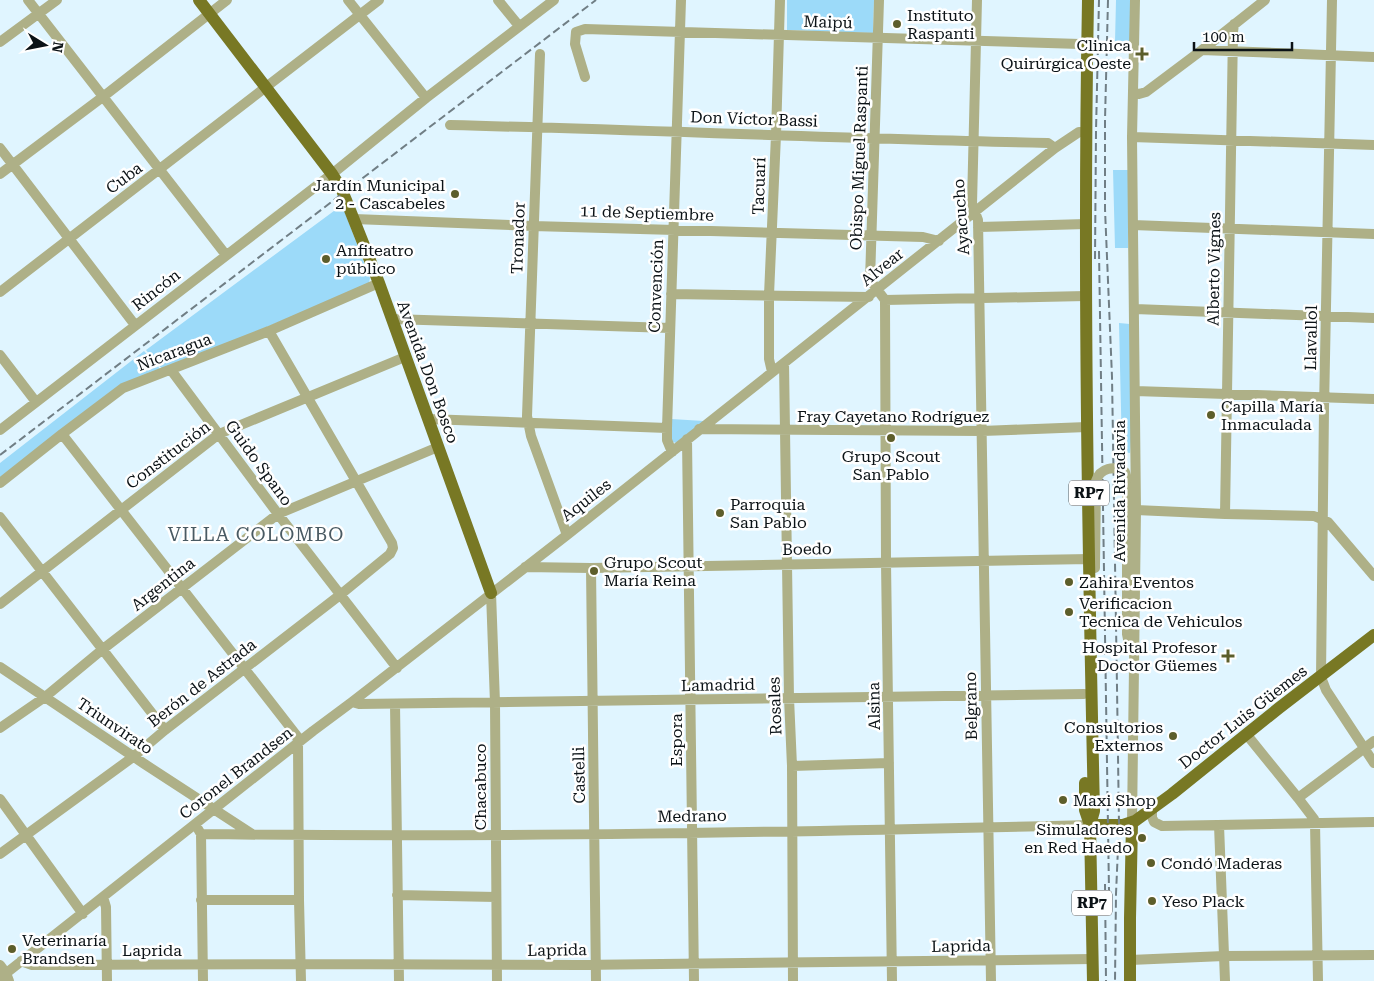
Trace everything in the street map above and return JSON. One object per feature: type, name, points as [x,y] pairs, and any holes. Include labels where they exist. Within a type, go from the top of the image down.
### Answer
[{"type":"main road","name":"Avenida Don Bosco","points":[[199,0],[332,174],[343,192],[379,283],[491,592]]},
{"type":"main road","name":"Avenida Rivadavia","points":[[1080,0],[1083,427],[1094,811],[1090,825]]},
{"type":"main road","name":"Avenida Rivadavia","points":[[1082,132],[1088,0]]},
{"type":"main road","name":"Avenida Rivadavia","points":[[1086,559],[1085,810],[1090,825],[1093,981]]},
{"type":"main road","name":"Doctor Luis Güemes","points":[[1132,823],[1374,636]]},
{"type":"main road","name":"Avenida Rivadavia","points":[[1130,981],[1132,823]]},
{"type":"main road","name":"Medrano","points":[[1090,825],[1123,825],[1132,823]]},
{"type":"street","points":[[28,0],[226,255]]},
{"type":"street","points":[[0,42],[57,0]]},
{"type":"street","points":[[0,174],[104,96],[226,0]]},
{"type":"street","points":[[348,0],[426,98]]},
{"type":"street","name":"Cuba","points":[[0,292],[379,0]]},
{"type":"street","points":[[498,0],[519,26]]},
{"type":"street","name":"Rincón","points":[[0,430],[554,0]]},
{"type":"street","name":"Convención","points":[[672,452],[667,440],[666,428],[681,0]]},
{"type":"street","name":"Tacuarí","points":[[772,372],[769,359],[769,294],[780,0]]},
{"type":"street","name":"Obispo Miguel Raspanti","points":[[879,0],[870,280],[885,300]]},
{"type":"street","name":"Ayacucho","points":[[977,0],[972,204],[978,220],[982,432]]},
{"type":"street","name":"Avenida Rivadavia","points":[[1132,823],[1136,510],[1132,137],[1135,0]]},
{"type":"street","points":[[1133,92],[1139,94],[1146,92],[1265,0]]},
{"type":"street","name":"Llavallol","points":[[1321,677],[1322,519],[1332,0]]},
{"type":"street","name":"Alberto Vignes","points":[[1225,514],[1234,24]]},
{"type":"street","name":"Maipú","points":[[585,78],[575,44],[576,32],[585,29],[1080,44]]},
{"type":"street","points":[[1202,50],[1374,57]]},
{"type":"street","name":"Tronador","points":[[528,423],[540,54]]},
{"type":"street","name":"Don Víctor Bassi","points":[[450,125],[1048,144],[1055,148]]},
{"type":"street","name":"Alvear","points":[[698,429],[1055,148],[1082,132]]},
{"type":"street","points":[[1132,137],[1374,145]]},
{"type":"street","points":[[0,148],[135,326]]},
{"type":"street","name":"11 de Septiembre","points":[[354,219],[923,237],[939,241]]},
{"type":"street","points":[[978,227],[1082,224]]},
{"type":"street","points":[[1134,225],[1374,234]]},
{"type":"street","name":"Nicaragua","points":[[0,484],[123,388],[269,331],[379,283]]},
{"type":"street","points":[[671,294],[869,296]]},
{"type":"street","points":[[885,431],[885,300],[1082,296]]},
{"type":"street","points":[[1135,309],[1374,318]]},
{"type":"street","points":[[392,319],[670,328]]},
{"type":"street","points":[[269,331],[356,481]]},
{"type":"street","points":[[0,355],[36,402]]},
{"type":"street","name":"Constitución","points":[[0,604],[219,434],[405,357]]},
{"type":"street","points":[[784,363],[786,430]]},
{"type":"street","name":"Guido Spano","points":[[170,370],[397,668]]},
{"type":"street","points":[[1135,391],[1374,399]]},
{"type":"street","points":[[428,420],[666,428]]},
{"type":"street","points":[[528,423],[530,436],[566,535]]},
{"type":"street","name":"Fray Cayetano Rodríguez","points":[[698,429],[982,432],[1083,427]]},
{"type":"street","name":"Aquiles","points":[[491,592],[672,452],[698,429]]},
{"type":"street","name":"Rosales","points":[[786,430],[789,698],[792,766],[793,981]]},
{"type":"street","name":"Alsina","points":[[885,431],[892,981]]},
{"type":"street","name":"Belgrano","points":[[982,432],[991,981]]},
{"type":"street","points":[[62,434],[120,511],[297,736],[301,981]]},
{"type":"street","name":"Espora","points":[[688,439],[694,981]]},
{"type":"street","name":"Argentina","points":[[0,728],[45,697],[103,649],[278,514],[438,447]]},
{"type":"street","points":[[1090,651],[1095,630],[1096,481],[1098,474],[1112,468],[1121,469],[1125,472],[1127,479],[1127,634],[1129,644],[1135,651]]},
{"type":"street","name":"Berón de Astrada","points":[[0,854],[133,757],[390,554],[393,548],[392,543],[356,481]]},
{"type":"street","points":[[1136,510],[1314,516],[1328,522],[1374,576]]},
{"type":"street","points":[[0,517],[166,730]]},
{"type":"street","name":"Boedo","points":[[525,567],[591,568],[1086,559]]},
{"type":"street","name":"Castelli","points":[[591,568],[596,981]]},
{"type":"street","name":"Coronel Brandsen","points":[[4,974],[83,914],[298,743],[397,668],[491,592]]},
{"type":"street","name":"Chacabuco","points":[[491,592],[495,702],[497,981]]},
{"type":"street","name":"Triunvirato","points":[[0,667],[214,810]]},
{"type":"street","points":[[1321,677],[1326,690],[1374,763]]},
{"type":"street","name":"Lamadrid","points":[[352,702],[359,704],[395,704],[593,702],[1084,694]]},
{"type":"street","points":[[395,704],[399,981]]},
{"type":"street","points":[[1247,735],[1314,819],[1318,981]]},
{"type":"street","points":[[1298,798],[1374,741]]},
{"type":"street","points":[[792,766],[889,763]]},
{"type":"street","points":[[0,799],[83,914]]},
{"type":"street","points":[[1152,809],[1154,822],[1162,826],[1374,822]]},
{"type":"street","points":[[214,810],[252,835]]},
{"type":"street","points":[[195,824],[201,834],[203,981]]},
{"type":"street","name":"Medrano","points":[[201,834],[397,835],[890,830],[1090,825]]},
{"type":"street","points":[[1219,825],[1225,981]]},
{"type":"street","points":[[397,896],[496,896]]},
{"type":"street","points":[[103,897],[106,907],[107,981]]},
{"type":"street","points":[[201,900],[299,900]]},
{"type":"street","points":[[1130,960],[1224,956],[1374,955]]},
{"type":"street","name":"Laprida","points":[[21,961],[32,965],[497,965],[1093,959]]},
{"type":"shaded area","points":[[787,0],[874,0],[873,33],[787,30]]},
{"type":"shaded area","points":[[1116,0],[1131,0],[1130,42],[1115,42]]},
{"type":"shaded area","points":[[1113,170],[1128,170],[1128,248],[1115,248]]},
{"type":"shaded area","points":[[342,205],[370,278],[366,286],[163,370],[146,350]]},
{"type":"shaded area","points":[[1119,323],[1130,324],[1133,416],[1130,453],[1122,452]]},
{"type":"shaded area","points":[[144,351],[162,371],[119,388],[0,481],[0,463]]},
{"type":"shaded area","points":[[671,419],[704,421],[677,443],[672,442]]},
{"type":"railway","points":[[0,455],[596,0]]},
{"type":"railway","points":[[1095,259],[1099,0]]},
{"type":"railway","points":[[1108,0],[1105,209],[1112,377],[1119,825],[1115,981]]},
{"type":"railway","points":[[1099,251],[1109,891]]},
{"type":"railway","points":[[1105,884],[1106,981]]},
{"type":"place","name":"Instituto Raspanti","points":[[897,24]]},
{"type":"place","name":"Clinica Quirúrgica Oeste","points":[[1142,54]]},
{"type":"place","name":"Jardín Municipal 2 - Cascabeles","points":[[455,194]]},
{"type":"place","name":"Anfiteatro público","points":[[326,259]]},
{"type":"place","name":"Capilla María Inmaculada","points":[[1211,415]]},
{"type":"place","name":"Grupo Scout San Pablo","points":[[891,438]]},
{"type":"place","name":"Parroquia San Pablo","points":[[720,513]]},
{"type":"place","name":"Grupo Scout María Reina","points":[[594,571]]},
{"type":"place","name":"Zahira Eventos","points":[[1069,582]]},
{"type":"place","name":"Verificacion Tecnica de Vehiculos","points":[[1069,612]]},
{"type":"place","name":"Hospital Profesor Doctor Güemes","points":[[1228,656]]},
{"type":"place","name":"Consultorios Externos","points":[[1173,736]]},
{"type":"place","name":"Maxi Shop","points":[[1063,800]]},
{"type":"place","name":"Simuladores en Red Haedo","points":[[1142,838]]},
{"type":"place","name":"Condó Maderas","points":[[1151,863]]},
{"type":"place","name":"Yeso Plack","points":[[1152,901]]},
{"type":"place","name":"Veterinaría Brandsen","points":[[12,949]]},
{"type":"district","name":"VILLA COLOMBO","points":[[256,534]]}]
